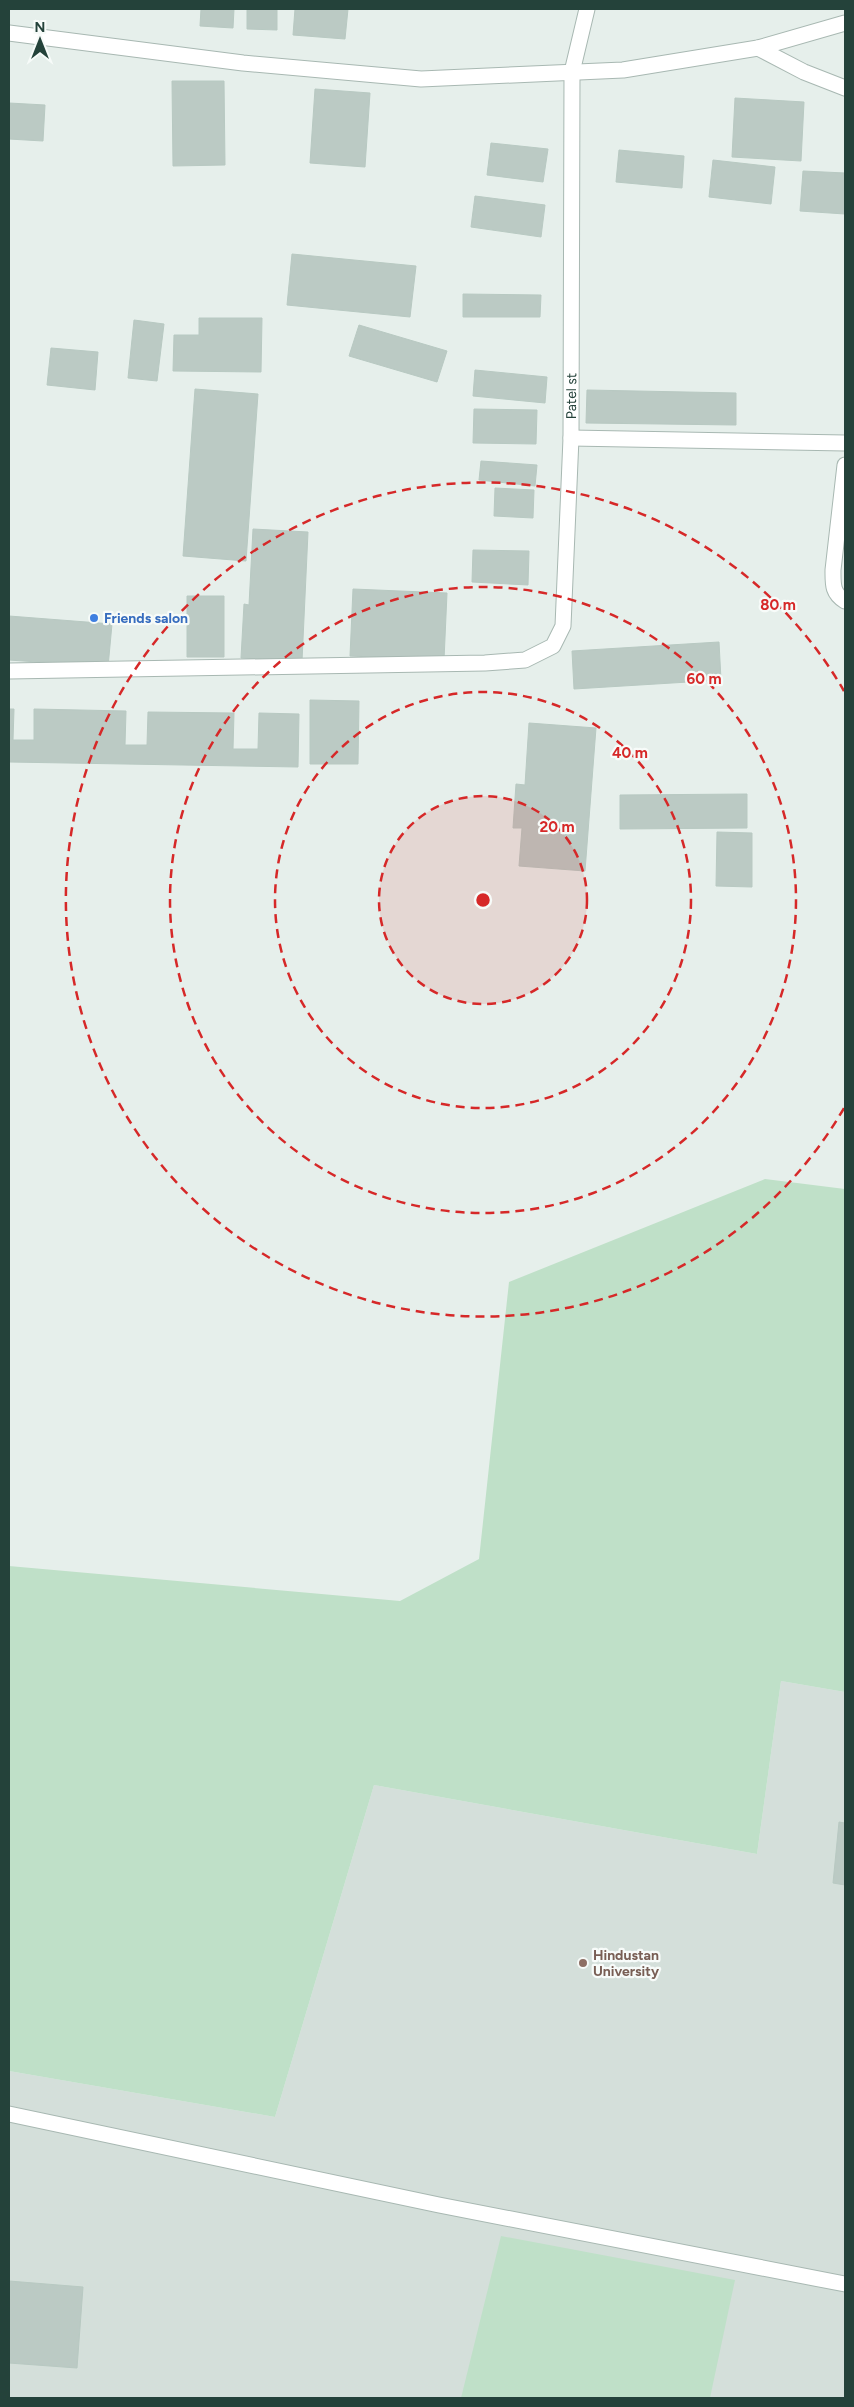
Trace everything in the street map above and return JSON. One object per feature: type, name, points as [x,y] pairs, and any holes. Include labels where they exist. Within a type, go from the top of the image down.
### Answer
[{"type":"street","name":"Patel st","points":[[9,671],[485,663],[525,660],[553,646],[563,626],[571,438],[572,72],[587,9]]},
{"type":"street","points":[[9,33],[243,63],[421,78],[623,70],[758,48],[845,23]]},
{"type":"street","points":[[758,48],[804,72],[845,88]]},
{"type":"street","points":[[571,438],[845,443]]},
{"type":"street","points":[[845,465],[833,570],[833,586],[837,596],[845,601]]},
{"type":"street","points":[[9,2114],[439,2205],[845,2284]]},
{"type":"shaded area","name":"Hindustan University","points":[[781,1681],[845,1692],[845,2398],[9,2398],[9,2071],[275,2117],[374,1785],[757,1854]]},
{"type":"green space","points":[[765,1179],[845,1189],[845,1692],[781,1681],[757,1854],[374,1785],[275,2117],[9,2071],[9,1566],[400,1601],[479,1559],[509,1282]]},
{"type":"green space","points":[[501,2236],[735,2280],[710,2398],[461,2398]]},
{"type":"building","points":[[201,9],[234,9],[233,28],[200,26]]},
{"type":"building","points":[[247,9],[277,9],[277,30],[247,29]]},
{"type":"building","points":[[295,9],[348,9],[345,39],[293,35]]},
{"type":"building","points":[[172,81],[224,81],[225,165],[173,166]]},
{"type":"building","points":[[315,89],[370,93],[365,167],[310,163]]},
{"type":"building","points":[[735,98],[804,102],[801,161],[732,157]]},
{"type":"building","points":[[9,103],[45,105],[43,141],[9,139]]},
{"type":"building","points":[[491,143],[548,149],[543,182],[487,175]]},
{"type":"building","points":[[619,150],[684,156],[682,188],[616,182]]},
{"type":"building","points":[[713,160],[775,167],[771,204],[709,197]]},
{"type":"building","points":[[803,171],[845,173],[845,214],[800,211]]},
{"type":"building","points":[[475,196],[545,205],[541,237],[471,227]]},
{"type":"building","points":[[292,254],[416,266],[410,317],[287,305]]},
{"type":"building","points":[[463,294],[541,295],[540,317],[463,317]]},
{"type":"building","points":[[199,318],[262,318],[261,372],[173,371],[174,335],[199,335]]},
{"type":"building","points":[[134,320],[164,324],[157,381],[128,378]]},
{"type":"building","points":[[359,325],[447,351],[437,382],[349,356]]},
{"type":"building","points":[[51,348],[98,352],[95,390],[47,385]]},
{"type":"building","points":[[475,370],[547,377],[545,403],[473,396]]},
{"type":"building","points":[[195,389],[258,394],[246,561],[183,556]]},
{"type":"building","points":[[587,390],[736,393],[736,425],[586,423]]},
{"type":"building","points":[[474,409],[537,410],[536,444],[473,443]]},
{"type":"building","points":[[481,461],[537,465],[535,486],[479,480]]},
{"type":"building","points":[[495,488],[534,490],[533,518],[494,516]]},
{"type":"building","points":[[253,529],[308,532],[302,661],[241,658],[244,604],[249,605]]},
{"type":"building","points":[[473,550],[529,551],[528,585],[472,582]]},
{"type":"building","points":[[353,589],[447,593],[444,660],[350,656]]},
{"type":"building","points":[[187,596],[224,596],[224,657],[187,657]]},
{"type":"building","points":[[9,616],[112,624],[108,667],[9,660]]},
{"type":"building","points":[[719,642],[721,680],[574,689],[572,651]]},
{"type":"building","points":[[310,700],[359,701],[358,764],[310,764]]},
{"type":"building","points":[[9,709],[14,709],[13,740],[34,740],[34,709],[126,711],[125,745],[147,745],[148,712],[234,713],[233,749],[258,749],[259,713],[299,714],[298,767],[9,762]]},
{"type":"building","points":[[529,723],[596,728],[585,871],[519,866],[522,828],[513,828],[516,784],[525,785]]},
{"type":"building","points":[[747,794],[747,828],[620,829],[620,795]]},
{"type":"building","points":[[717,832],[752,833],[752,887],[716,886]]},
{"type":"building","points":[[839,1822],[845,1823],[845,1885],[833,1883]]},
{"type":"building","points":[[9,2281],[83,2287],[77,2368],[9,2363]]},
{"type":"place","name":"Friends salon","points":[[94,618]]},
{"type":"place","name":"Hindustan University","points":[[583,1963]]}]
